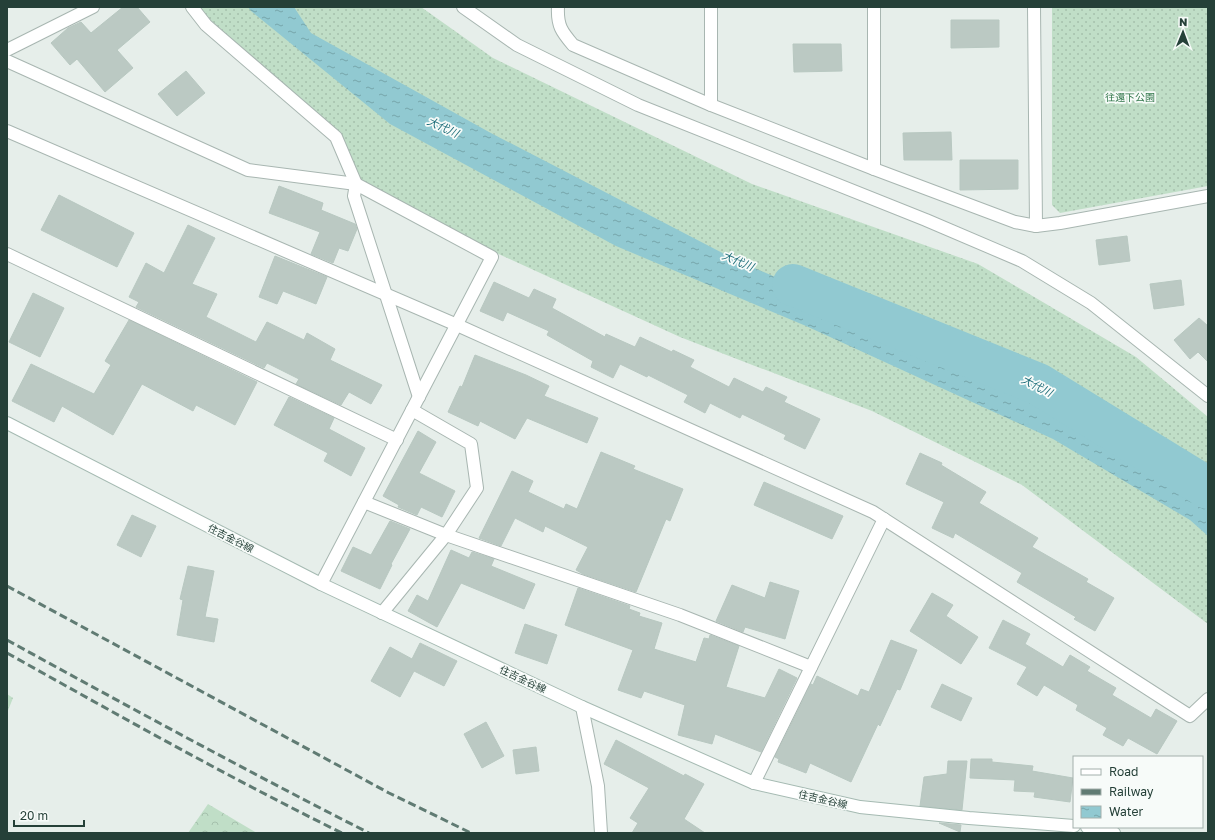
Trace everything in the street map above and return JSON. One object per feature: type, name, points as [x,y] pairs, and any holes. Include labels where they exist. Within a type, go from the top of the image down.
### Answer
[{"type":"street","points":[[7,50],[93,7]]},
{"type":"street","points":[[192,7],[206,25],[336,137],[356,184],[354,196],[419,397]]},
{"type":"street","points":[[463,7],[517,45],[638,105],[926,220],[1022,261],[1091,303],[1208,396]]},
{"type":"street","points":[[558,7],[562,32],[573,45],[711,105],[1015,222],[1036,226],[1060,224],[1208,196]]},
{"type":"street","points":[[711,7],[711,105]]},
{"type":"street","points":[[874,7],[874,169]]},
{"type":"street","points":[[1034,7],[1036,226]]},
{"type":"street","points":[[7,61],[248,170],[356,184],[492,258],[321,584]]},
{"type":"street","points":[[7,131],[457,325],[873,512],[1190,716],[1208,698]]},
{"type":"street","points":[[7,254],[397,440]]},
{"type":"street","points":[[382,613],[446,535],[477,488],[471,444],[412,410]]},
{"type":"street","name":"住吉金谷線","points":[[7,423],[321,584],[582,707],[754,783],[860,807],[969,818],[1073,826]]},
{"type":"street","points":[[364,502],[446,535],[680,615],[811,667]]},
{"type":"street","points":[[754,783],[884,519]]},
{"type":"street","points":[[582,707],[598,786],[601,833]]},
{"type":"street","points":[[1092,828],[1114,833]]},
{"type":"green space","points":[[199,7],[421,7],[493,58],[752,184],[978,264],[1136,357],[1208,417],[1208,624],[1022,485],[872,411],[680,337],[420,218],[356,184],[334,131],[207,17]]},
{"type":"green space","name":"往還下公園","points":[[1052,7],[1208,7],[1208,186],[1060,213],[1052,205]]},
{"type":"green space","points":[[7,694],[13,698],[7,713]]},
{"type":"green space","points":[[208,804],[257,833],[188,833]]},
{"type":"water","points":[[248,7],[294,7],[311,33],[489,132],[736,260],[1160,444],[1208,482],[1208,536],[1190,520],[1053,439],[806,326],[616,246],[390,124]]},
{"type":"building","points":[[123,7],[137,7],[150,22],[117,50],[133,68],[105,92],[77,59],[70,65],[51,43],[68,28],[81,22],[91,33]]},
{"type":"building","points":[[951,20],[999,20],[999,47],[951,48]]},
{"type":"building","points":[[793,44],[841,44],[842,71],[794,72]]},
{"type":"building","points":[[186,71],[205,93],[177,116],[158,94]]},
{"type":"building","points":[[951,132],[952,160],[904,160],[903,133]]},
{"type":"building","points":[[960,160],[1018,160],[1018,189],[960,190]]},
{"type":"building","points":[[279,186],[323,203],[321,210],[355,224],[357,229],[348,251],[339,248],[333,263],[311,254],[320,232],[269,213]]},
{"type":"building","points":[[59,195],[134,233],[117,267],[41,230]]},
{"type":"building","points":[[188,225],[215,238],[192,284],[217,294],[206,317],[256,342],[267,322],[304,340],[307,333],[335,349],[330,360],[382,385],[371,404],[349,392],[341,405],[296,384],[299,379],[267,363],[264,368],[136,307],[139,302],[129,297],[146,263],[164,273]]},
{"type":"building","points":[[1127,236],[1130,261],[1099,265],[1096,240]]},
{"type":"building","points":[[275,256],[327,277],[316,304],[283,291],[277,304],[259,297]]},
{"type":"building","points":[[1181,280],[1184,305],[1154,309],[1150,284]]},
{"type":"building","points":[[494,282],[529,298],[534,289],[556,299],[552,308],[605,337],[606,334],[635,347],[640,337],[672,352],[673,350],[694,360],[690,367],[729,387],[734,378],[763,392],[766,387],[787,397],[784,402],[820,419],[805,449],[784,439],[786,435],[742,414],[740,418],[710,403],[705,413],[684,402],[688,395],[648,375],[647,377],[620,364],[613,378],[591,367],[593,361],[547,335],[549,331],[507,312],[503,321],[480,311]]},
{"type":"building","points":[[33,293],[64,308],[40,357],[9,342]]},
{"type":"building","points":[[1199,318],[1208,326],[1208,362],[1198,352],[1190,359],[1174,340]]},
{"type":"building","points":[[129,320],[257,382],[235,425],[196,405],[193,411],[142,384],[113,435],[62,406],[54,422],[12,401],[31,364],[94,394],[111,365],[105,361]]},
{"type":"building","points":[[475,355],[526,375],[549,386],[544,396],[598,418],[587,443],[527,418],[515,439],[480,421],[478,426],[448,412],[460,386],[462,387]]},
{"type":"building","points":[[289,397],[334,418],[329,429],[365,448],[351,476],[324,461],[328,453],[274,425]]},
{"type":"building","points":[[418,431],[436,442],[419,473],[455,491],[442,517],[421,507],[417,515],[398,507],[399,505],[383,496]]},
{"type":"building","points":[[601,452],[635,466],[633,469],[683,489],[670,521],[666,519],[636,592],[583,574],[576,570],[588,547],[545,526],[543,532],[515,518],[501,546],[479,538],[512,471],[533,481],[528,492],[564,509],[566,504],[577,509]]},
{"type":"building","points":[[920,453],[942,463],[941,465],[986,492],[979,503],[1038,538],[1032,547],[1088,579],[1086,582],[1114,598],[1095,631],[1074,619],[1076,617],[1017,582],[1022,573],[955,533],[953,538],[932,528],[944,502],[906,484]]},
{"type":"building","points":[[764,482],[843,516],[832,539],[754,505]]},
{"type":"building","points":[[132,515],[156,526],[141,557],[117,545]]},
{"type":"building","points":[[390,521],[410,529],[391,564],[392,565],[380,589],[341,571],[353,547],[371,555]]},
{"type":"building","points":[[451,550],[469,558],[472,552],[494,559],[491,566],[535,584],[524,609],[461,583],[437,627],[408,611],[417,595],[428,601]]},
{"type":"building","points":[[188,566],[214,571],[205,617],[218,619],[214,642],[177,635],[183,600],[180,599]]},
{"type":"building","points":[[770,582],[799,591],[785,639],[745,627],[743,632],[716,621],[732,585],[765,598]]},
{"type":"building","points":[[578,588],[630,606],[629,609],[640,613],[639,616],[662,623],[654,649],[696,662],[704,638],[709,639],[710,635],[739,646],[726,687],[765,698],[779,669],[797,678],[761,752],[715,734],[712,744],[678,735],[685,705],[644,691],[641,698],[618,690],[633,650],[565,625]]},
{"type":"building","points":[[932,593],[953,605],[946,616],[978,637],[961,664],[910,631]]},
{"type":"building","points":[[1003,620],[1030,634],[1025,644],[1063,667],[1070,655],[1090,667],[1087,671],[1116,688],[1112,695],[1151,718],[1156,709],[1177,721],[1157,754],[1128,738],[1123,746],[1103,735],[1107,728],[1076,710],[1078,705],[1044,685],[1037,696],[1017,684],[1027,667],[989,648]]},
{"type":"building","points":[[525,624],[557,635],[547,664],[515,653]]},
{"type":"building","points":[[891,640],[917,650],[900,690],[897,689],[880,726],[878,724],[851,782],[810,763],[806,773],[778,762],[779,759],[775,757],[811,684],[813,685],[817,676],[858,696],[861,689],[869,692]]},
{"type":"building","points":[[420,643],[457,661],[444,686],[414,671],[400,697],[371,681],[390,647],[412,659]]},
{"type":"building","points":[[942,684],[972,698],[961,721],[931,707]]},
{"type":"building","points":[[486,722],[504,756],[482,768],[464,734]]},
{"type":"building","points":[[616,740],[684,776],[685,774],[704,784],[684,819],[705,833],[632,833],[638,823],[630,818],[649,788],[604,764]]},
{"type":"building","points":[[536,747],[539,771],[516,774],[513,750]]},
{"type":"building","points":[[971,759],[992,759],[992,762],[1033,766],[1032,771],[1073,778],[1070,802],[1034,797],[1035,792],[1014,791],[1015,780],[970,778]]},
{"type":"building","points":[[948,761],[967,761],[962,810],[920,806],[924,777],[947,774]]},
{"type":"building","points":[[939,823],[961,825],[960,832]]},
{"type":"waterway","name":"大代川","points":[[793,285],[1038,384],[1208,488]]},
{"type":"railway","points":[[7,586],[389,793],[471,833]]},
{"type":"railway","points":[[7,640],[187,738],[369,833]]},
{"type":"railway","points":[[7,653],[215,768],[342,833]]}]
